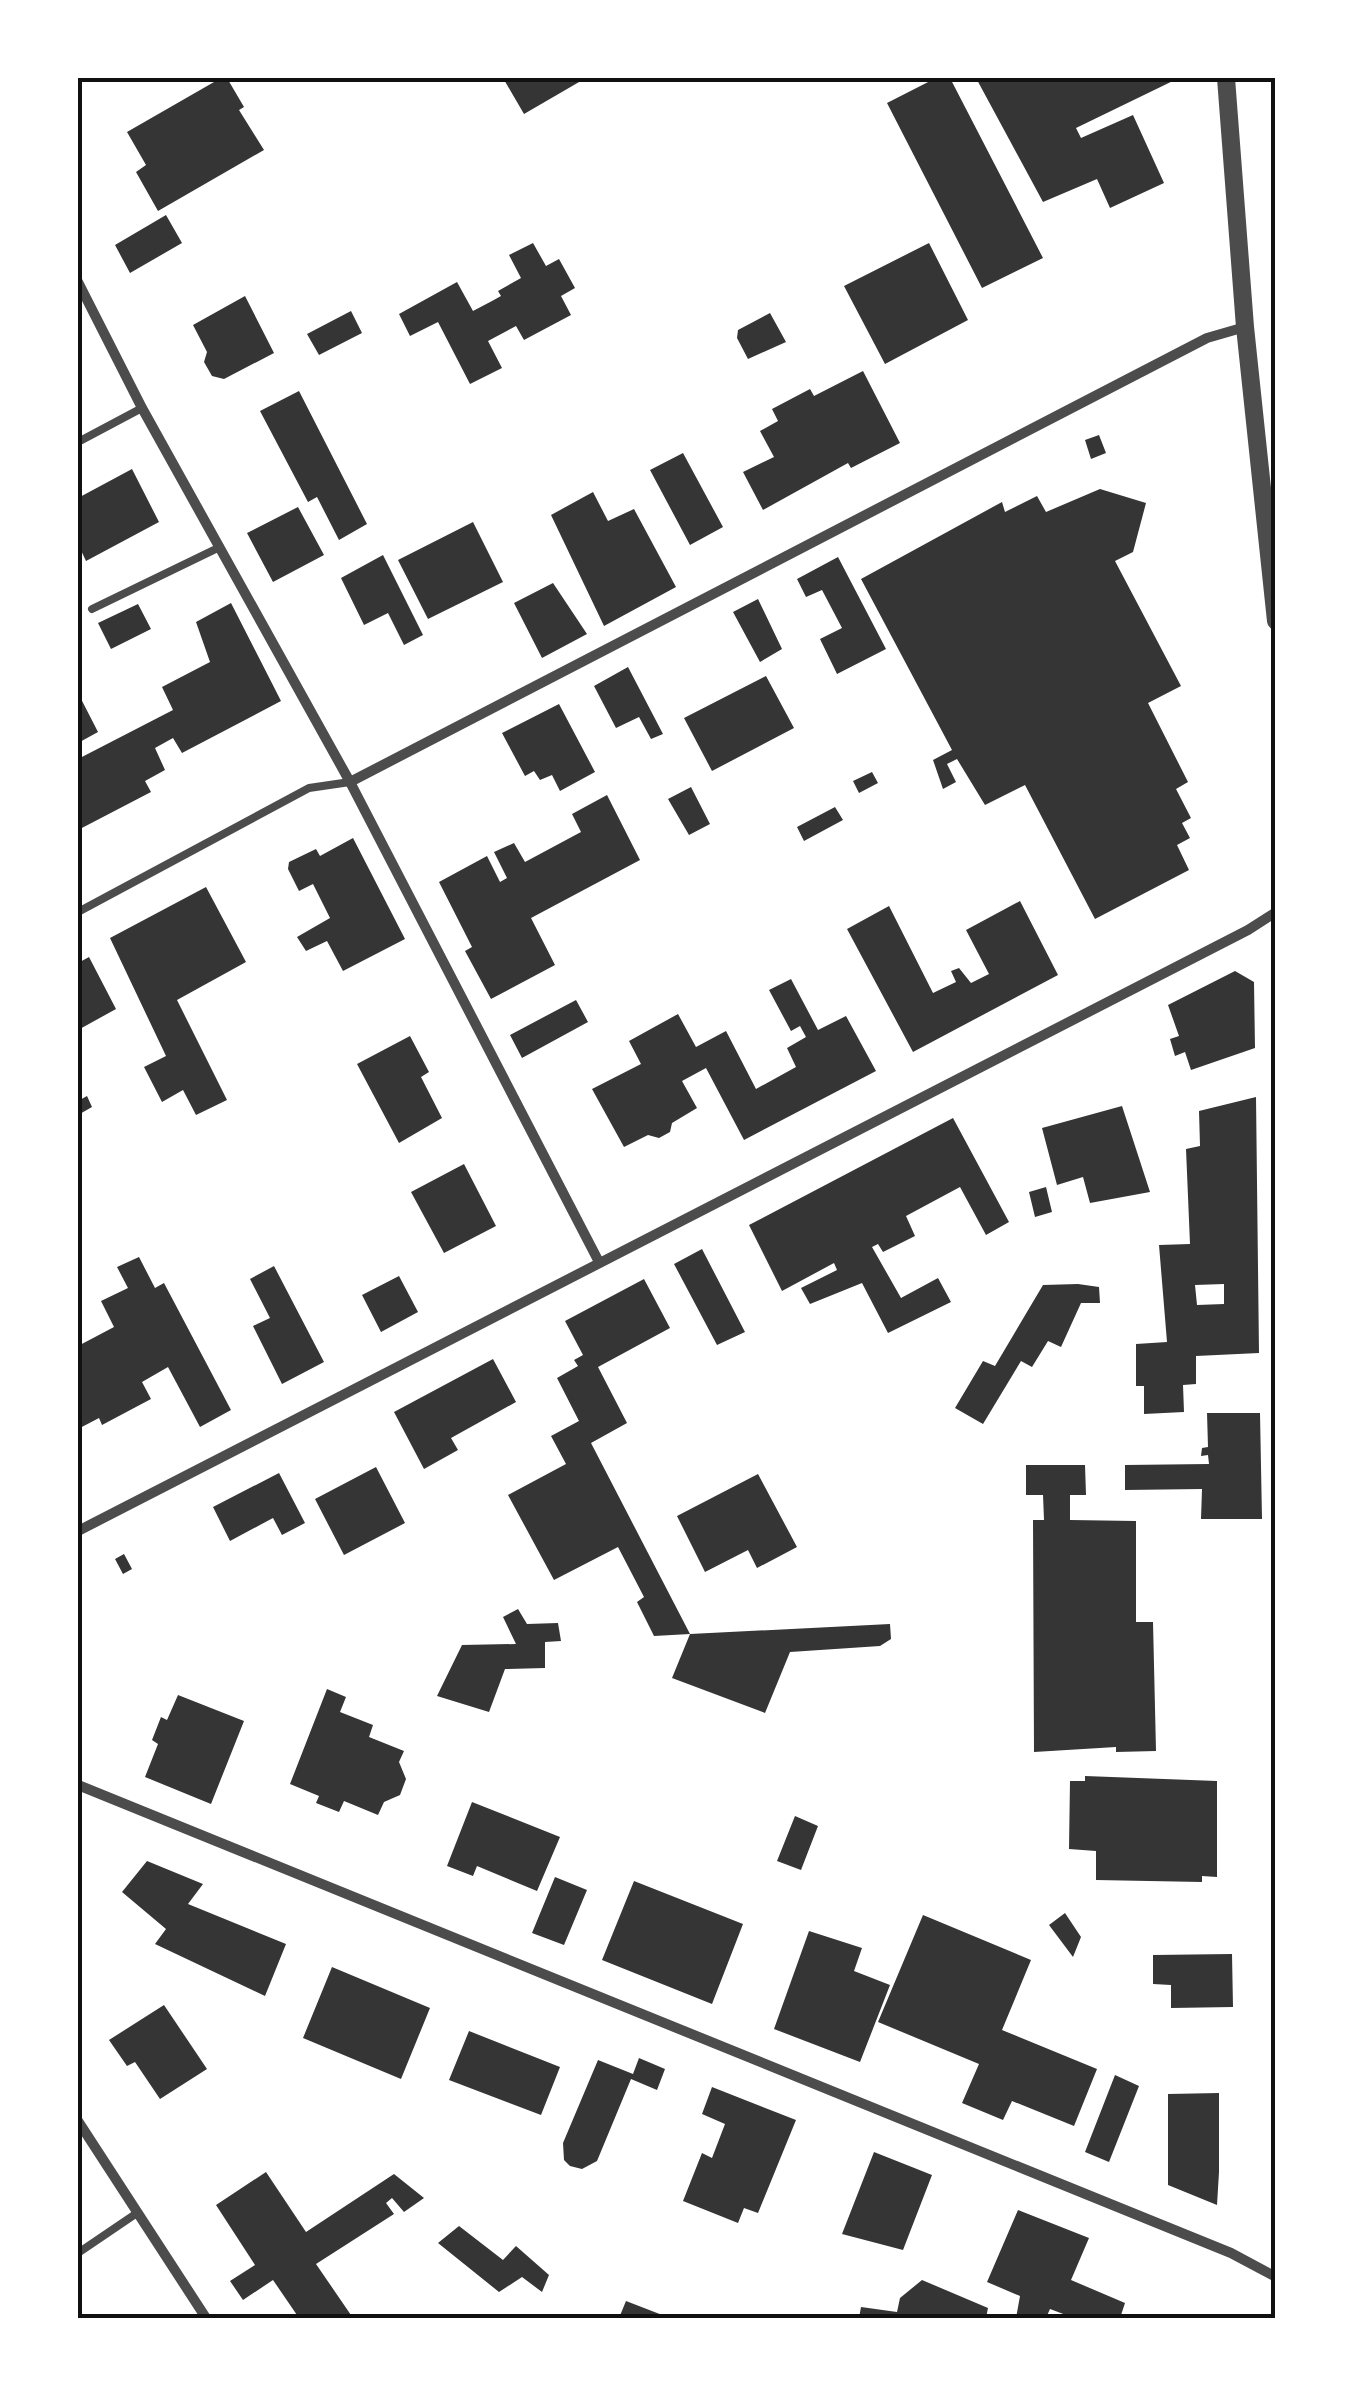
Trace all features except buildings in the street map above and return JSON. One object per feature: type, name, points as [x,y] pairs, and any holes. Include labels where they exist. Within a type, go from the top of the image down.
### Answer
[{"type":"street","points":[[1226,78],[1245,328],[1276,622]]},
{"type":"street","points":[[78,282],[142,408],[350,782],[599,1262]]},
{"type":"street","points":[[350,782],[1207,338],[1245,328]]},
{"type":"street","points":[[78,1531],[1248,930],[1276,912]]},
{"type":"street","points":[[78,1786],[1230,2252],[1276,2277]]},
{"type":"street","points":[[78,2122],[206,2318]]},
{"type":"lane","points":[[78,442],[142,408]]},
{"type":"lane","points":[[92,609],[220,547]]},
{"type":"lane","points":[[78,912],[309,788],[350,782]]},
{"type":"lane","points":[[78,2252],[137,2213]]}]
